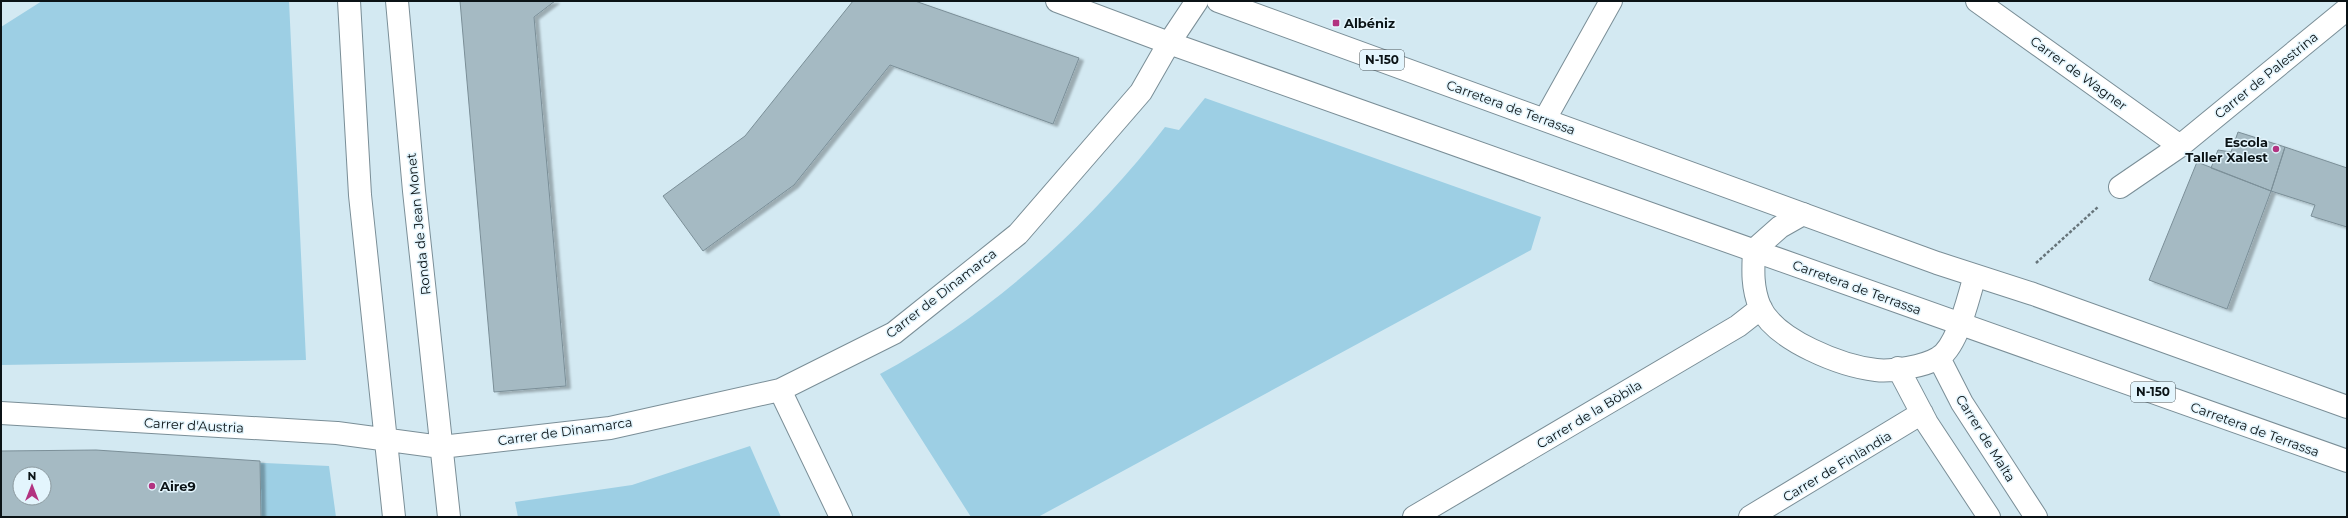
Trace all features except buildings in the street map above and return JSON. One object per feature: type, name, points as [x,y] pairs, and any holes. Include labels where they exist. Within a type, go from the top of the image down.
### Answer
[{"type":"street","points":[[350,1],[360,195],[394,517]]},
{"type":"street","name":"Ronda de Jean Monet","points":[[397,1],[414,191],[449,517]]},
{"type":"street","name":"Carretera de Terrassa","points":[[1057,1],[1168,43],[2347,461]]},
{"type":"street","points":[[1168,43],[1197,1]]},
{"type":"street","name":"Carretera de Terrassa","points":[[1218,1],[1975,276],[2033,294],[2347,407]]},
{"type":"street","points":[[1545,119],[1611,1]]},
{"type":"street","name":"Carrer de Wagner","points":[[1977,1],[2180,146]]},
{"type":"street","name":"Carrer de Palestrina","points":[[2120,187],[2180,146],[2347,9]]},
{"type":"street","name":"Carrer de Dinamarca","points":[[441,447],[610,428],[780,390],[894,333],[1018,234],[1141,92],[1168,43]]},
{"type":"street","points":[[1803,214],[1780,227],[1754,250],[1753,283],[1761,308],[1784,334],[1816,352],[1847,365],[1878,371],[1911,367],[1939,358],[1951,345],[1960,324],[1975,276]]},
{"type":"street","name":"Carrer de la Bòbila","points":[[1414,517],[1731,330],[1761,308]]},
{"type":"street","name":"Carrer de Malta","points":[[1939,358],[1962,403],[2036,517]]},
{"type":"street","points":[[1898,368],[1922,413],[1989,517]]},
{"type":"street","points":[[780,390],[841,517]]},
{"type":"street","name":"Carrer d'Austria","points":[[1,413],[336,433],[386,440]]},
{"type":"street","name":"Carrer de Finlàndia","points":[[1750,517],[1922,413]]},
{"type":"street","points":[[386,440],[441,447]]},
{"type":"path","points":[[2036,263],[2120,187]]},
{"type":"shaded area","points":[[42,1],[289,1],[306,360],[1,365],[1,27]]},
{"type":"shaded area","points":[[1205,98],[1541,217],[1531,250],[1038,517],[971,517],[880,374],[961,324],[999,296],[1035,266],[1104,199],[1165,127],[1179,130]]},
{"type":"shaded area","points":[[750,446],[781,517],[518,517],[515,502],[632,485]]},
{"type":"shaded area","name":"Aire9","points":[[1,451],[329,466],[336,517],[1,517]]},
{"type":"place","name":"Albéniz","points":[[1336,23]]},
{"type":"place","name":"Escola Taller Xalest","points":[[2276,149]]},
{"type":"place","name":"Aire9","points":[[152,486]]}]
